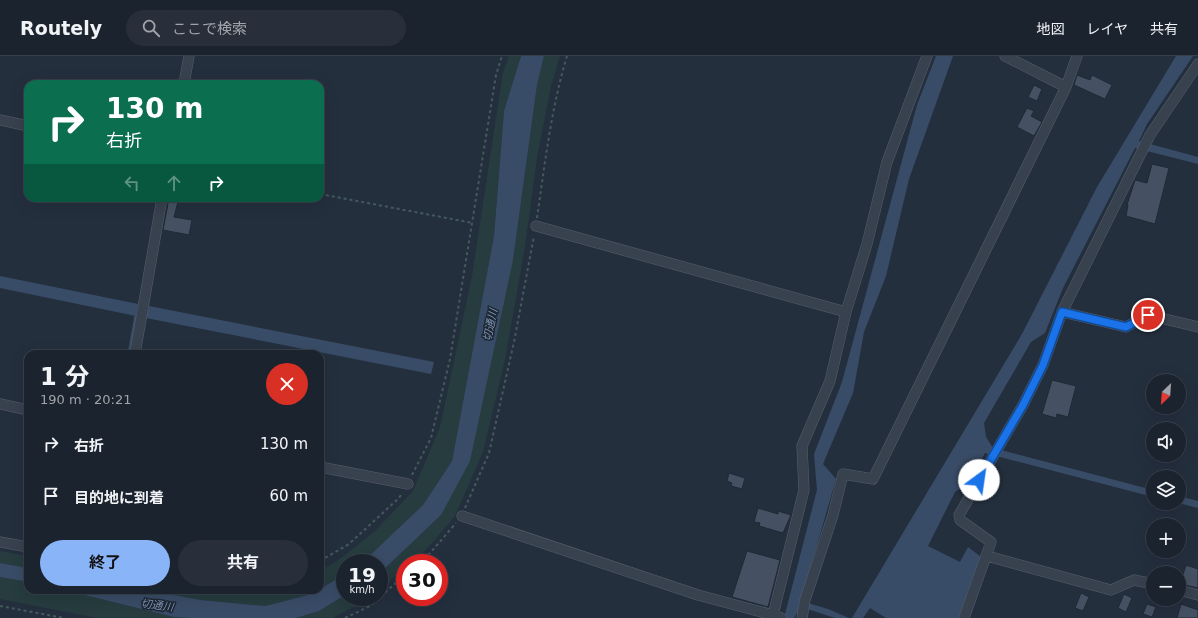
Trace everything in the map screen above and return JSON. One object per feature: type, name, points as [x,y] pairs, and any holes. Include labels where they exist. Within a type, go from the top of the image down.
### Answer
[{"type":"street","points":[[185,80],[189,56]]},
{"type":"street","points":[[462,516],[698,595],[775,617],[804,490],[802,446],[830,382],[846,312],[867,244],[887,162],[927,56]]},
{"type":"street","points":[[1005,56],[1066,87]]},
{"type":"street","points":[[803,609],[834,515],[843,474],[873,479],[1066,87],[1077,56]]},
{"type":"street","points":[[964,618],[991,542],[960,520],[959,515],[1023,405],[1043,365],[1062,312],[1146,141],[1198,64]]},
{"type":"street","points":[[0,120],[24,125]]},
{"type":"street","points":[[136,350],[161,202]]},
{"type":"street","points":[[536,226],[846,312]]},
{"type":"street","points":[[1062,312],[1126,327],[1148,315],[1198,327]]},
{"type":"street","points":[[0,404],[24,409]]},
{"type":"street","points":[[324,468],[408,484]]},
{"type":"street","points":[[0,542],[24,546]]},
{"type":"street","points":[[987,556],[1111,590],[1134,580],[1146,583]]},
{"type":"street","points":[[1186,592],[1198,595]]},
{"type":"path","points":[[324,559],[349,544],[399,498],[408,484],[431,438],[450,359],[496,75],[502,56]]},
{"type":"path","points":[[429,554],[462,516],[489,453],[514,342],[536,226],[546,155],[558,87],[567,56]]},
{"type":"path","points":[[324,195],[473,223]]},
{"type":"path","points":[[345,618],[370,606],[396,584]]},
{"type":"path","points":[[0,606],[64,618]]},
{"type":"green space","points":[[509,56],[521,56],[504,111],[494,236],[452,461],[423,505],[372,554],[346,554],[375,531],[413,491],[440,427],[472,276],[503,72]]},
{"type":"green space","points":[[544,56],[560,56],[551,86],[537,158],[525,247],[505,360],[483,452],[455,516],[422,554],[400,554],[441,515],[513,260],[537,85]]},
{"type":"green space","points":[[0,551],[24,555],[24,567],[0,563]]},
{"type":"green space","points":[[396,558],[396,576],[388,582],[388,565]]},
{"type":"green space","points":[[336,562],[336,579],[324,587],[324,568]]},
{"type":"green space","points":[[0,577],[24,581],[24,594],[80,594],[174,617],[189,618],[98,618],[0,599]]},
{"type":"green space","points":[[168,594],[312,594],[265,606],[201,600]]},
{"type":"green space","points":[[336,601],[336,606],[357,606],[332,618],[296,618],[319,611]]},
{"type":"water","name":"切通川","points":[[521,56],[544,56],[537,85],[513,260],[470,461],[441,515],[400,554],[396,554],[396,558],[388,565],[388,554],[371,554],[423,505],[452,461],[494,236],[504,111]]},
{"type":"water","points":[[936,56],[953,56],[909,179],[886,276],[864,332],[853,393],[823,464],[836,479],[801,601],[828,609],[849,618],[835,618],[801,607],[794,618],[784,618],[817,490],[814,454],[842,382],[917,105]]},
{"type":"water","points":[[1176,56],[1193,56],[1147,124],[1139,141],[1198,157],[1198,164],[1135,148],[1063,288],[1045,333],[1031,342],[984,423],[986,437],[993,448],[1146,488],[1146,495],[985,453],[968,483],[955,492],[928,546],[960,562],[968,547],[981,557],[960,618],[886,618],[870,608],[863,618],[852,618],[1022,334],[1097,187]]},
{"type":"water","points":[[0,276],[138,304],[136,316],[0,288]]},
{"type":"water","points":[[149,306],[434,362],[431,374],[324,353],[324,350],[309,350],[146,318]]},
{"type":"water","points":[[1186,498],[1198,501],[1198,508],[1186,505]]},
{"type":"water","points":[[0,563],[24,567],[24,581],[0,577]]},
{"type":"water","name":"切通川","points":[[336,579],[336,601],[319,611],[296,618],[189,618],[174,617],[80,594],[168,594],[201,600],[265,606],[312,594],[324,594],[324,587]]},
{"type":"building","points":[[1077,75],[1090,80],[1092,75],[1112,85],[1105,99],[1074,85]]},
{"type":"building","points":[[1034,85],[1042,89],[1037,101],[1028,97]]},
{"type":"building","points":[[1027,108],[1034,111],[1031,116],[1042,122],[1034,136],[1017,127]]},
{"type":"building","points":[[1152,164],[1169,168],[1155,224],[1126,216],[1127,205],[1135,180],[1147,183]]},
{"type":"building","points":[[168,202],[178,202],[174,217],[192,220],[189,235],[163,230]]},
{"type":"building","points":[[1052,380],[1076,386],[1068,417],[1057,414],[1056,418],[1042,414]]},
{"type":"building","points":[[729,473],[745,478],[742,489],[731,486],[732,483],[727,481]]},
{"type":"building","points":[[758,508],[778,514],[778,511],[791,515],[783,533],[759,526],[760,523],[754,522]]},
{"type":"building","points":[[747,551],[780,560],[768,607],[732,597]]},
{"type":"building","points":[[1186,566],[1198,569],[1198,588],[1186,585]]},
{"type":"building","points":[[1081,593],[1089,597],[1083,611],[1075,608]]},
{"type":"building","points":[[1124,594],[1132,598],[1126,612],[1118,608]]},
{"type":"building","points":[[1146,606],[1156,607],[1152,617],[1143,614]]},
{"type":"building","points":[[1180,606],[1186,606],[1198,610],[1198,618],[1177,618]]},
{"type":"waterway","points":[[130,350],[136,315]]},
{"type":"route","points":[[979,480],[1023,405],[1043,365],[1062,312],[1126,327],[1148,315]]}]
